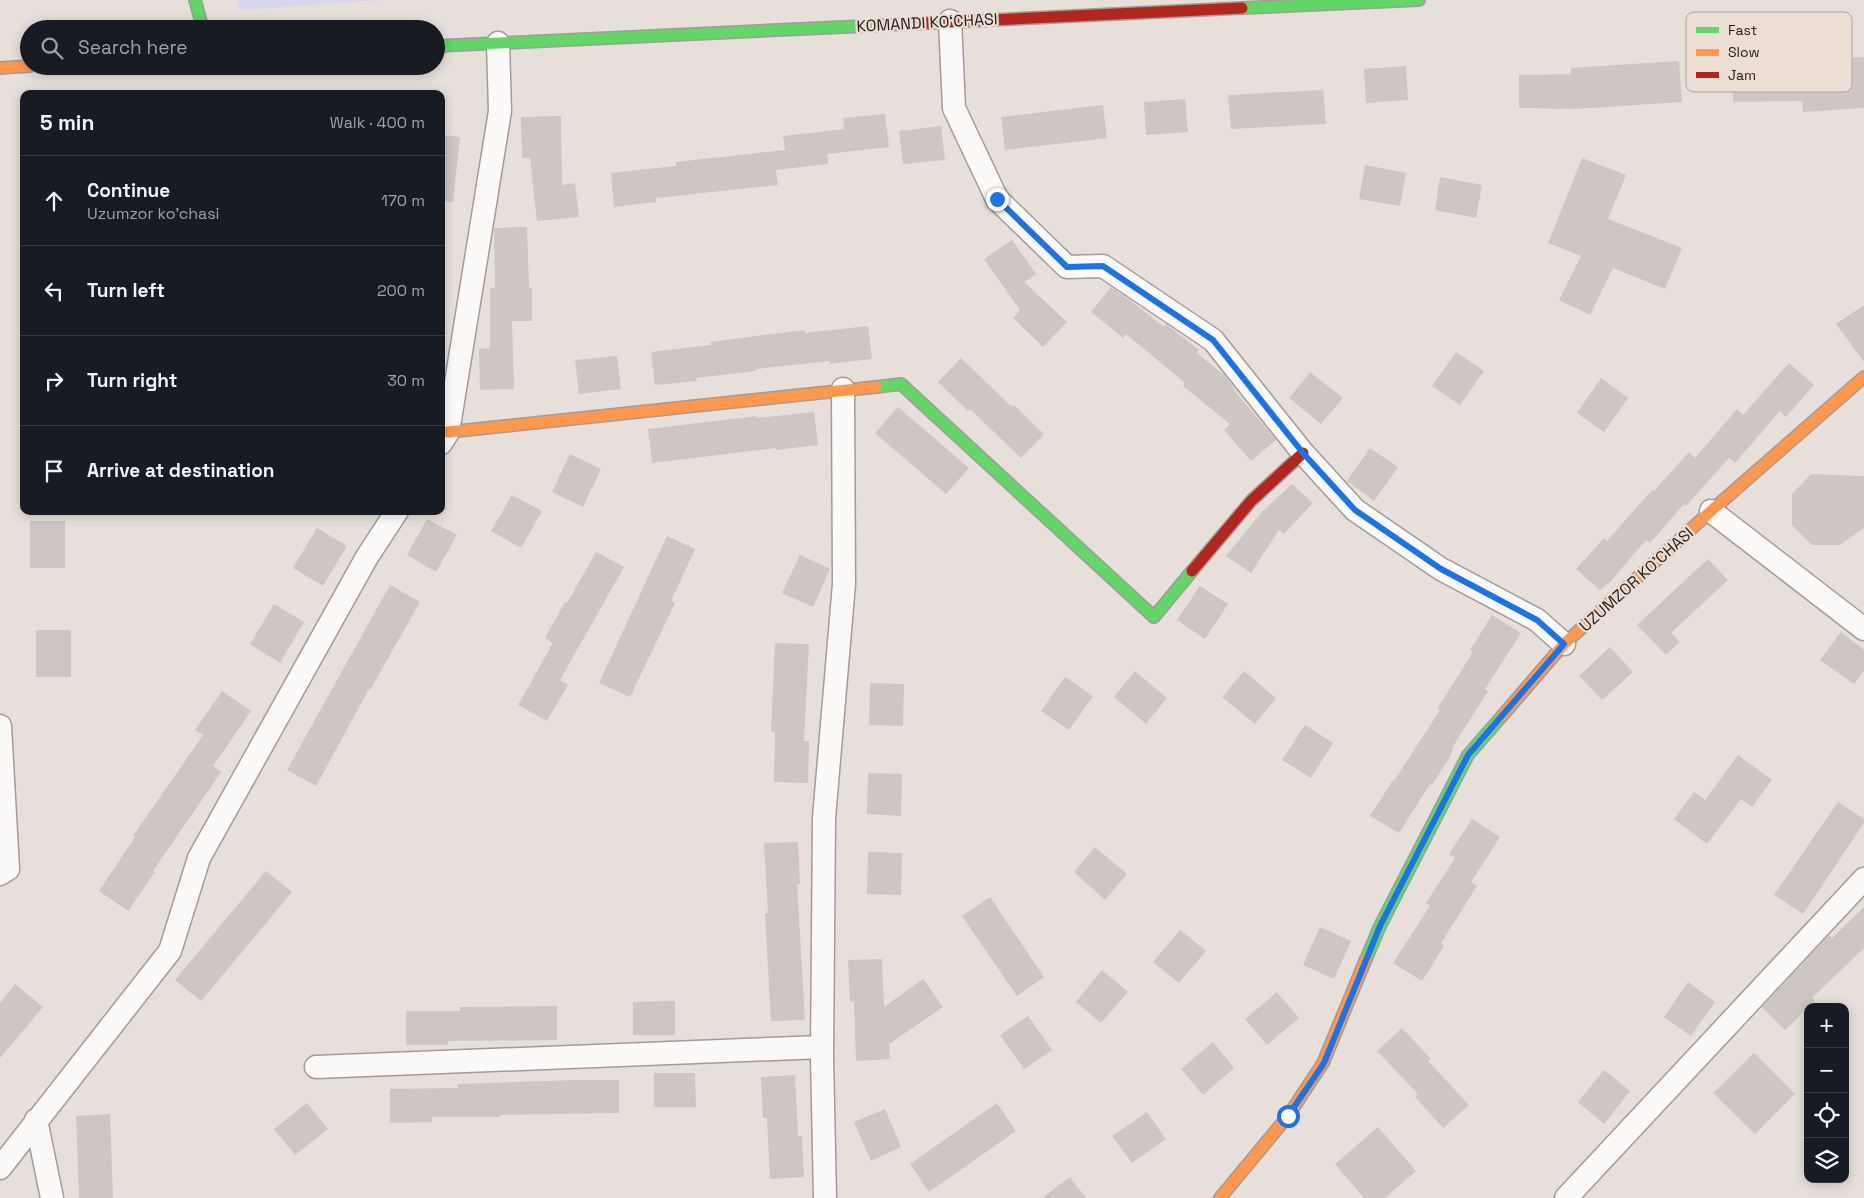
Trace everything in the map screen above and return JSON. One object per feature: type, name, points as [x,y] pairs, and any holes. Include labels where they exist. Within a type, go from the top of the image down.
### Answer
[{"type":"street","points":[[195,0],[201,20]]},
{"type":"street","name":"KOMANDI KO‘CHASI","points":[[445,46],[950,21],[1155,6],[1419,0]]},
{"type":"street","points":[[950,21],[954,108],[997,199],[1067,267],[1103,266],[1213,340],[1303,453],[1355,510],[1441,569],[1537,620],[1564,644]]},
{"type":"street","points":[[498,43],[500,111],[445,437],[843,389],[901,384],[1154,617],[1251,501],[1303,453]]},
{"type":"street","points":[[0,68],[20,67]]},
{"type":"street","name":"UZUMZOR KO'CHASI","points":[[1220,1198],[1288,1116],[1324,1063],[1380,926],[1468,755],[1564,644],[1711,511],[1864,377]]},
{"type":"street","points":[[825,1198],[822,1047],[824,818],[844,584],[843,389]]},
{"type":"street","points":[[1711,511],[1864,629]]},
{"type":"street","points":[[0,1168],[170,951],[199,858],[367,557],[394,515]]},
{"type":"street","points":[[0,726],[8,869],[0,874]]},
{"type":"street","points":[[1566,1198],[1864,880]]},
{"type":"street","points":[[316,1068],[822,1047]]},
{"type":"street","points":[[36,1120],[52,1198]]},
{"type":"shaded area","points":[[238,0],[384,0],[240,10]]},
{"type":"building","points":[[1864,57],[1864,108],[1803,112],[1802,101],[1733,102],[1733,92],[1852,92],[1852,58]]},
{"type":"building","points":[[1679,61],[1682,102],[1574,109],[1519,108],[1519,75],[1571,74],[1571,68]]},
{"type":"building","points":[[1406,66],[1408,100],[1366,103],[1364,69]]},
{"type":"building","points":[[1323,90],[1326,124],[1231,129],[1228,95]]},
{"type":"building","points":[[1185,99],[1188,132],[1146,135],[1144,102]]},
{"type":"building","points":[[1103,105],[1107,138],[1005,150],[1001,117]]},
{"type":"building","points":[[885,114],[889,147],[827,154],[828,164],[776,170],[778,185],[656,198],[656,202],[614,207],[611,173],[676,166],[676,162],[785,150],[783,136],[844,129],[843,118]]},
{"type":"building","points":[[561,116],[562,185],[575,183],[579,217],[537,221],[530,158],[522,158],[521,117]]},
{"type":"building","points":[[941,126],[945,160],[903,164],[899,131]]},
{"type":"building","points":[[445,135],[460,137],[453,202],[445,201]]},
{"type":"building","points":[[1582,158],[1626,175],[1608,219],[1682,248],[1665,289],[1613,268],[1590,315],[1559,300],[1581,256],[1548,243]]},
{"type":"building","points":[[1365,165],[1406,173],[1400,206],[1359,199]]},
{"type":"building","points":[[1440,177],[1482,185],[1476,218],[1435,210]]},
{"type":"building","points":[[527,227],[529,288],[532,288],[532,321],[512,321],[514,389],[480,390],[479,349],[490,348],[490,288],[495,288],[494,228]]},
{"type":"building","points":[[1012,240],[1036,274],[1024,282],[1067,322],[1043,347],[1013,318],[1020,310],[984,259]]},
{"type":"building","points":[[1111,287],[1164,327],[1166,324],[1199,350],[1197,353],[1225,376],[1234,390],[1276,440],[1251,461],[1224,430],[1230,424],[1183,386],[1185,383],[1126,334],[1123,338],[1091,312]]},
{"type":"building","points":[[1864,305],[1864,362],[1836,324]]},
{"type":"building","points":[[868,326],[872,359],[830,364],[830,361],[756,369],[756,371],[696,378],[697,381],[655,385],[651,352],[711,345],[711,342],[805,330],[805,333]]},
{"type":"building","points":[[1456,352],[1484,371],[1460,405],[1432,386]]},
{"type":"building","points":[[617,356],[621,389],[579,394],[575,360]]},
{"type":"building","points":[[961,358],[1012,407],[1014,405],[1044,434],[1021,458],[970,409],[968,411],[938,382]]},
{"type":"building","points":[[1789,363],[1814,385],[1786,417],[1780,411],[1735,463],[1729,458],[1686,506],[1684,504],[1650,543],[1646,540],[1611,581],[1600,590],[1576,569],[1604,538],[1607,541],[1689,452],[1695,458],[1737,409],[1743,415]]},
{"type":"building","points":[[1310,372],[1343,398],[1321,424],[1289,398]]},
{"type":"building","points":[[1601,378],[1628,398],[1604,432],[1577,413]]},
{"type":"building","points":[[898,407],[969,468],[946,494],[875,433]]},
{"type":"building","points":[[814,412],[818,445],[776,450],[776,448],[652,463],[648,429],[756,416],[757,418]]},
{"type":"building","points":[[1370,448],[1398,467],[1374,501],[1347,481]]},
{"type":"building","points":[[570,454],[601,469],[583,507],[552,492]]},
{"type":"building","points":[[1811,474],[1864,476],[1864,528],[1840,545],[1812,545],[1792,525],[1792,494]]},
{"type":"building","points":[[1292,484],[1313,503],[1284,534],[1279,530],[1251,573],[1226,556],[1262,512]]},
{"type":"building","points":[[512,495],[542,511],[521,548],[491,531]]},
{"type":"building","points":[[427,519],[457,535],[436,572],[407,555]]},
{"type":"building","points":[[30,521],[65,521],[65,568],[30,568]]},
{"type":"building","points":[[317,528],[347,546],[323,586],[293,568]]},
{"type":"building","points":[[667,536],[695,549],[671,601],[675,603],[630,697],[599,683]]},
{"type":"building","points":[[596,552],[624,567],[560,680],[568,685],[547,721],[518,705],[553,643],[545,638]]},
{"type":"building","points":[[800,555],[830,569],[813,607],[782,593]]},
{"type":"building","points":[[1708,559],[1728,580],[1671,633],[1680,642],[1666,655],[1637,625]]},
{"type":"building","points":[[390,585],[420,602],[369,689],[316,786],[287,770]]},
{"type":"building","points":[[1200,586],[1228,604],[1205,639],[1177,620]]},
{"type":"building","points":[[274,604],[304,622],[280,663],[250,644]]},
{"type":"building","points":[[1492,615],[1521,633],[1485,689],[1488,691],[1452,748],[1453,750],[1448,760],[1432,785],[1430,784],[1399,833],[1370,816],[1440,710],[1437,709],[1473,652],[1470,650]]},
{"type":"building","points":[[36,630],[71,630],[71,677],[36,677]]},
{"type":"building","points":[[1841,632],[1864,650],[1864,671],[1854,684],[1820,660]]},
{"type":"building","points":[[775,643],[809,644],[804,741],[809,741],[808,783],[774,782],[775,732],[771,731]]},
{"type":"building","points":[[1610,647],[1633,672],[1602,700],[1579,676]]},
{"type":"building","points":[[1135,671],[1167,698],[1146,724],[1114,697]]},
{"type":"building","points":[[1244,671],[1276,698],[1255,724],[1222,697]]},
{"type":"building","points":[[1065,677],[1093,696],[1069,730],[1041,711]]},
{"type":"building","points":[[870,683],[904,684],[903,726],[869,725]]},
{"type":"building","points":[[222,691],[251,711],[213,766],[221,772],[128,911],[99,891],[135,837],[133,836],[203,735],[195,730]]},
{"type":"building","points":[[1305,725],[1333,743],[1311,778],[1282,760]]},
{"type":"building","points":[[1738,755],[1772,780],[1752,807],[1741,799],[1707,844],[1674,819],[1694,792],[1705,800]]},
{"type":"building","points":[[868,773],[902,774],[901,816],[867,814]]},
{"type":"building","points":[[1838,802],[1864,819],[1864,823],[1803,914],[1774,895]]},
{"type":"building","points":[[1472,819],[1500,837],[1471,882],[1477,886],[1441,943],[1444,946],[1422,981],[1393,963],[1430,906],[1426,903],[1455,858],[1449,854]]},
{"type":"building","points":[[798,842],[800,884],[797,884],[805,1020],[771,1021],[765,913],[768,913],[764,843]]},
{"type":"building","points":[[1095,847],[1127,874],[1105,900],[1074,872]]},
{"type":"building","points":[[868,852],[902,853],[901,895],[867,894]]},
{"type":"building","points":[[266,871],[292,892],[201,1001],[175,980]]},
{"type":"building","points":[[990,897],[1044,977],[1017,996],[962,916]]},
{"type":"building","points":[[1864,907],[1864,948],[1812,998],[1815,1001],[1813,1003],[1804,1003],[1804,1012],[1785,1030],[1762,1007],[1829,935],[1832,938]]},
{"type":"building","points":[[1320,927],[1351,941],[1334,979],[1303,965]]},
{"type":"building","points":[[1180,930],[1206,951],[1179,983],[1153,962]]},
{"type":"building","points":[[882,959],[884,1007],[923,979],[943,1007],[889,1044],[890,1059],[856,1061],[854,1001],[850,1002],[848,960]]},
{"type":"building","points":[[1102,970],[1128,992],[1101,1023],[1076,1002]]},
{"type":"building","points":[[1688,982],[1715,1002],[1691,1036],[1664,1017]]},
{"type":"building","points":[[15,984],[43,1007],[0,1058],[0,1003]]},
{"type":"building","points":[[1277,992],[1299,1018],[1267,1045],[1245,1019]]},
{"type":"building","points":[[675,1001],[675,1035],[633,1035],[633,1002]]},
{"type":"building","points":[[557,1006],[557,1040],[448,1041],[448,1045],[406,1045],[406,1011],[460,1011],[460,1007]]},
{"type":"building","points":[[1028,1016],[1052,1050],[1024,1069],[1000,1035]]},
{"type":"building","points":[[1402,1028],[1431,1059],[1428,1061],[1469,1105],[1443,1128],[1415,1097],[1418,1094],[1377,1051]]},
{"type":"building","points":[[1213,1042],[1234,1068],[1203,1095],[1181,1069]]},
{"type":"building","points":[[1754,1053],[1795,1094],[1755,1134],[1713,1093]]},
{"type":"building","points":[[1604,1070],[1630,1091],[1604,1124],[1578,1102]]},
{"type":"building","points":[[654,1073],[695,1073],[696,1107],[654,1107]]},
{"type":"building","points":[[795,1075],[798,1136],[802,1136],[804,1177],[770,1179],[767,1118],[763,1118],[761,1077]]},
{"type":"building","points":[[619,1080],[619,1113],[432,1117],[432,1122],[390,1123],[390,1089],[458,1088],[458,1084]]},
{"type":"building","points":[[307,1103],[328,1129],[295,1155],[274,1129]]},
{"type":"building","points":[[997,1103],[1016,1131],[929,1192],[910,1164]]},
{"type":"building","points":[[885,1109],[901,1147],[871,1161],[854,1122]]},
{"type":"building","points":[[1147,1112],[1166,1139],[1132,1163],[1112,1136]]},
{"type":"building","points":[[110,1114],[113,1198],[79,1198],[76,1116]]},
{"type":"building","points":[[1378,1127],[1416,1171],[1385,1198],[1364,1198],[1335,1164]]},
{"type":"building","points":[[1070,1177],[1086,1198],[1042,1198]]},
{"type":"traffic: fast","points":[[195,0],[201,20]]},
{"type":"traffic: fast","points":[[1242,8],[1419,0]]},
{"type":"traffic: fast","points":[[445,46],[908,24]]},
{"type":"traffic: fast","points":[[876,387],[901,384],[1154,617],[1192,571]]},
{"type":"traffic: fast","points":[[1366,959],[1380,926],[1468,755],[1502,716]]},
{"type":"traffic: slow","points":[[0,68],[20,67]]},
{"type":"traffic: slow","points":[[1502,716],[1564,644],[1711,511],[1864,377]]},
{"type":"traffic: slow","points":[[448,432],[876,387]]},
{"type":"traffic: slow","points":[[1220,1198],[1288,1116],[1323,1063],[1366,959]]},
{"type":"traffic: jam","points":[[908,24],[1242,8]]},
{"type":"traffic: jam","points":[[1192,571],[1251,501],[1303,453]]},
{"type":"route","points":[[997,199],[1067,267],[1103,266],[1213,340],[1303,453],[1355,510],[1441,569],[1537,620],[1564,644],[1468,755],[1380,926],[1324,1063],[1288,1116]]}]
